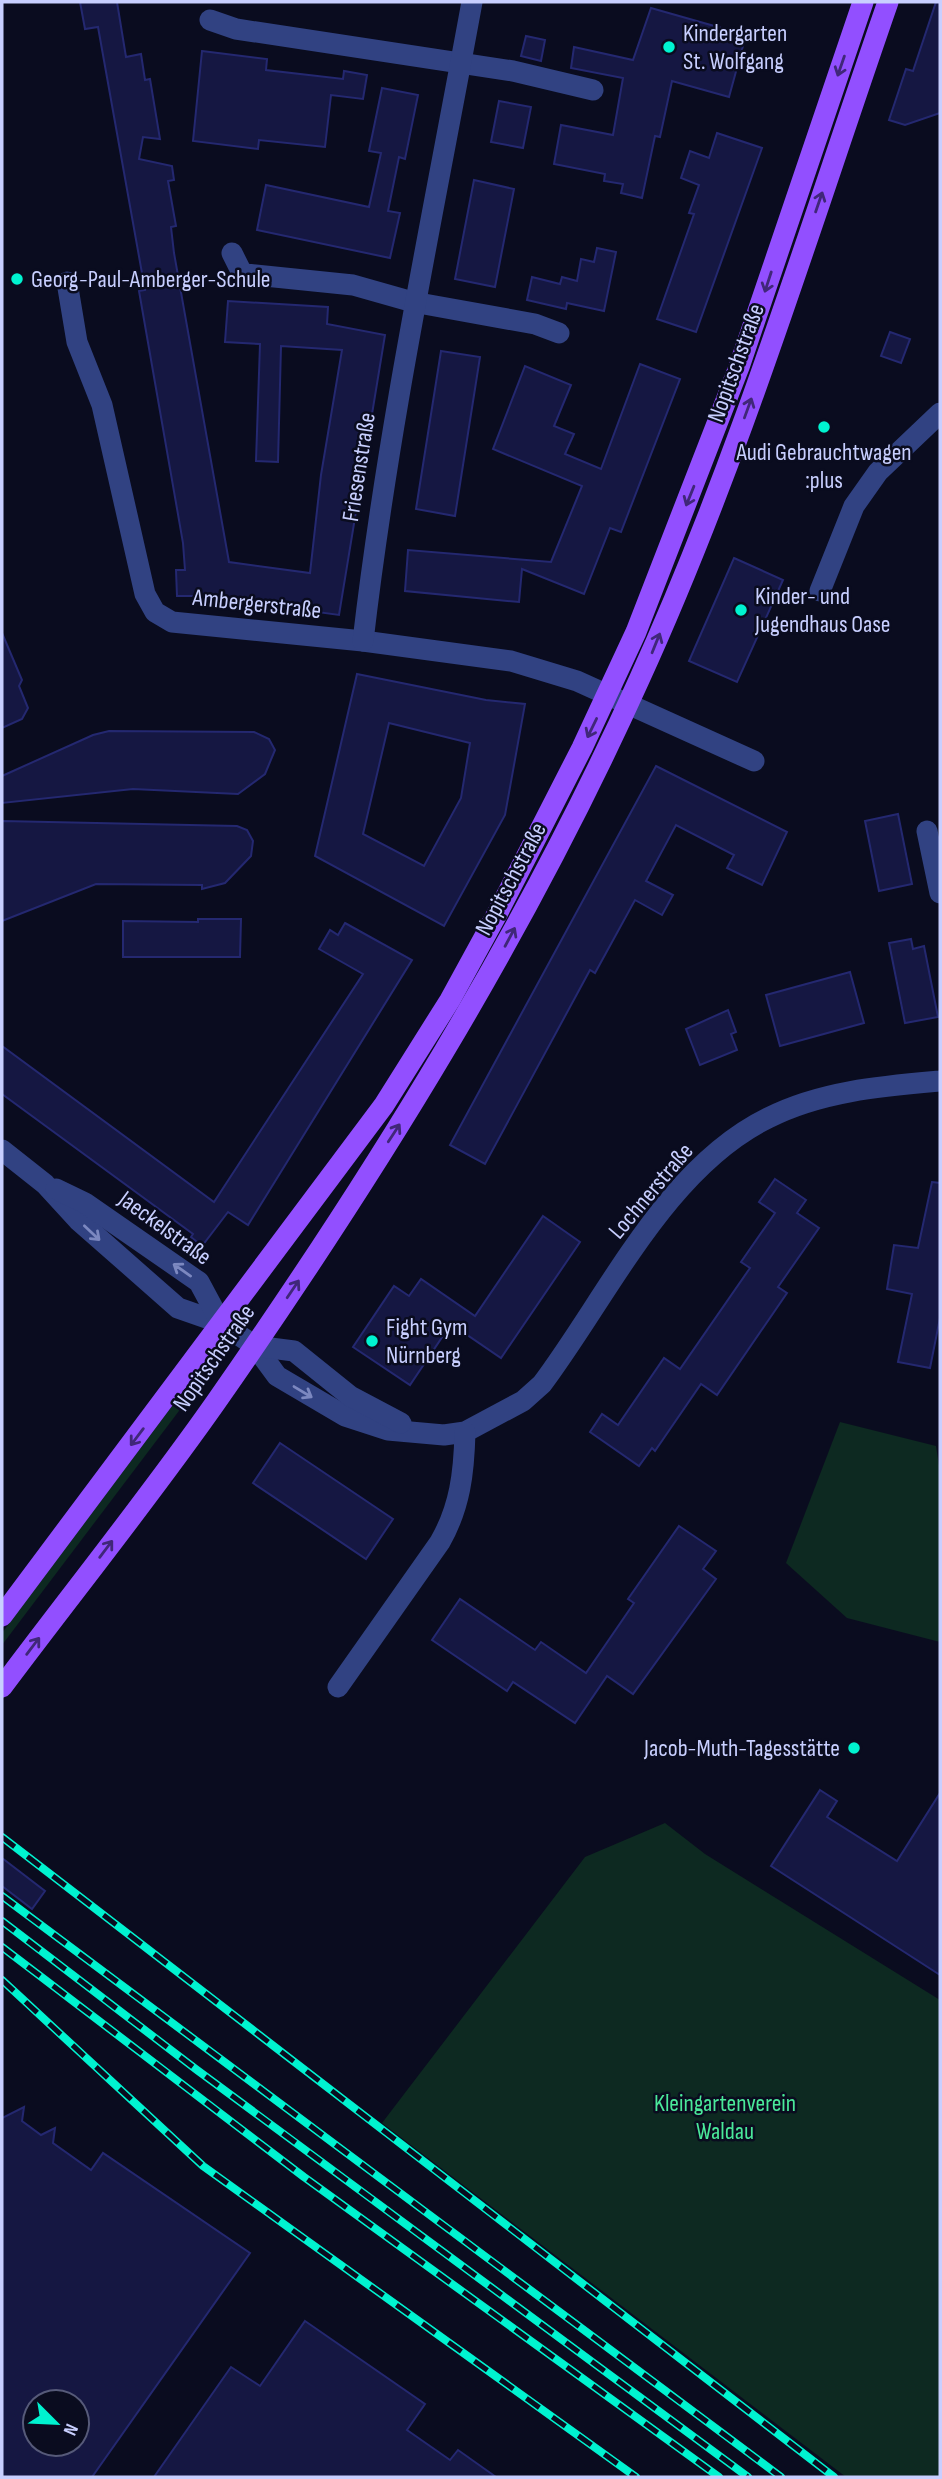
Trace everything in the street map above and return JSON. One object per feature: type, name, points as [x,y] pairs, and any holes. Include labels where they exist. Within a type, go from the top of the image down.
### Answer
[{"type":"main road","name":"Nopitschstraße","points":[[2,1616],[360,1139],[417,1054],[497,914],[608,695],[636,632],[720,420],[863,2]]},
{"type":"main road","name":"Nopitschstraße","points":[[2,1687],[204,1419],[255,1346],[414,1102],[490,975],[628,705],[745,418],[888,2]]},
{"type":"street","name":"Friesenstraße","points":[[363,641],[378,507],[413,302],[472,2]]},
{"type":"street","points":[[210,20],[236,29],[513,71],[593,90]]},
{"type":"street","points":[[232,253],[241,271],[246,274],[353,285],[413,302],[535,324],[559,333]]},
{"type":"street","name":"Ambergerstraße","points":[[67,282],[77,342],[103,405],[140,577],[155,612],[172,622],[363,641],[511,661],[557,673],[754,761]]},
{"type":"street","points":[[820,591],[854,506],[878,472],[940,413]]},
{"type":"street","points":[[927,831],[940,893]]},
{"type":"street","name":"Lochnerstraße","points":[[221,1323],[255,1346],[294,1351],[350,1396],[424,1433],[465,1433],[523,1401],[542,1384],[648,1229],[693,1175],[753,1125],[812,1101],[876,1086],[940,1081]]},
{"type":"street","name":"Jaeckelstraße","points":[[2,1150],[45,1184],[78,1220],[177,1308],[221,1323]]},
{"type":"street","name":"Jaeckelstraße","points":[[45,1184],[85,1203],[199,1282],[221,1323]]},
{"type":"street","points":[[338,1688],[440,1542],[453,1518],[464,1467],[465,1433]]},
{"type":"green space","points":[[184,1390],[191,1395],[2,1645],[2,1633]]},
{"type":"green space","points":[[840,1422],[936,1446],[940,1472],[940,1642],[847,1618],[786,1563]]},
{"type":"green space","name":"Kleingartenverein Waldau","points":[[665,1823],[705,1854],[940,2000],[940,2477],[846,2477],[382,2123],[585,1857]]},
{"type":"building","points":[[80,2],[117,2],[126,57],[141,54],[145,80],[150,79],[160,139],[143,137],[139,159],[172,166],[174,180],[168,181],[176,226],[171,227],[174,253],[229,562],[310,573],[321,475],[342,350],[281,346],[278,462],[256,461],[260,344],[225,342],[228,301],[328,307],[327,324],[385,335],[339,615],[202,596],[177,596],[176,570],[185,570],[183,543],[139,291],[145,290],[98,27],[85,29]]},
{"type":"building","points":[[936,2],[940,2],[940,113],[905,125],[889,120],[906,69],[913,71]]},
{"type":"building","points":[[651,8],[746,35],[729,97],[672,81],[660,137],[655,136],[642,198],[621,193],[623,184],[604,181],[605,174],[554,164],[561,125],[613,135],[623,78],[571,68],[574,47],[633,60]]},
{"type":"building","points":[[526,36],[545,40],[541,61],[521,56]]},
{"type":"building","points":[[202,51],[267,59],[266,70],[343,79],[344,71],[367,75],[363,99],[331,95],[325,147],[259,140],[258,149],[193,141]]},
{"type":"building","points":[[382,88],[418,95],[405,159],[399,157],[388,211],[400,213],[390,258],[257,230],[266,185],[369,207],[381,153],[369,151]]},
{"type":"building","points":[[499,101],[531,107],[523,148],[491,142]]},
{"type":"building","points":[[717,133],[762,148],[696,332],[657,319],[694,214],[689,213],[699,185],[681,178],[690,151],[709,158]]},
{"type":"building","points":[[474,180],[514,189],[495,287],[455,279]]},
{"type":"building","points":[[597,248],[616,252],[604,311],[567,303],[566,309],[527,300],[532,277],[560,284],[562,277],[577,281],[581,259],[594,262]]},
{"type":"building","points":[[890,332],[910,339],[901,363],[881,356]]},
{"type":"building","points":[[441,351],[480,357],[455,516],[416,509]]},
{"type":"building","points":[[640,364],[680,379],[621,532],[610,528],[584,594],[522,569],[519,602],[405,591],[408,550],[551,562],[582,486],[493,449],[525,366],[571,385],[554,426],[574,434],[565,454],[601,469]]},
{"type":"building","name":"Kinder- und Jugendhaus Oase","points":[[734,558],[783,580],[737,682],[689,661]]},
{"type":"building","points":[[2,633],[22,680],[19,686],[28,708],[22,719],[2,728]]},
{"type":"building","points":[[357,674],[486,700],[525,704],[505,815],[444,926],[315,856]],"holes":[[[389,723],[470,743],[461,798],[424,866],[363,834]]]},
{"type":"building","points":[[109,731],[254,732],[269,739],[275,750],[265,774],[238,794],[133,789],[2,803],[2,776],[93,735]]},
{"type":"building","points":[[656,766],[787,832],[762,885],[727,868],[734,855],[676,825],[646,881],[673,895],[662,915],[635,900],[595,973],[590,970],[485,1164],[450,1145]]},
{"type":"building","points":[[898,814],[912,884],[879,891],[865,821]]},
{"type":"building","points":[[2,821],[237,826],[247,830],[253,841],[251,856],[225,883],[202,889],[202,885],[96,884],[2,921]]},
{"type":"building","points":[[198,919],[241,919],[240,957],[123,957],[123,921],[198,922]]},
{"type":"building","points":[[345,923],[412,960],[248,1225],[228,1212],[202,1246],[191,1237],[193,1234],[2,1094],[2,1046],[214,1202],[363,974],[319,949],[330,930],[338,935]]},
{"type":"building","points":[[911,939],[913,949],[924,946],[938,1017],[905,1023],[889,943]]},
{"type":"building","points":[[850,972],[864,1023],[780,1046],[766,995]]},
{"type":"building","points":[[728,1010],[736,1032],[731,1034],[737,1050],[700,1065],[686,1029]]},
{"type":"building","points":[[775,1179],[806,1200],[797,1213],[819,1228],[778,1287],[787,1293],[717,1395],[701,1384],[655,1451],[652,1448],[639,1466],[590,1432],[602,1414],[618,1425],[664,1358],[680,1369],[750,1268],[741,1262],[775,1213],[759,1202]]},
{"type":"building","points":[[932,1182],[940,1183],[940,1318],[930,1368],[898,1362],[912,1294],[887,1289],[894,1245],[918,1248]]},
{"type":"building","points":[[543,1216],[580,1242],[501,1358],[451,1324],[410,1385],[353,1347],[394,1286],[409,1296],[421,1279],[475,1316]]},
{"type":"building","points":[[280,1443],[393,1519],[366,1559],[253,1483]]},
{"type":"building","points":[[679,1526],[716,1551],[703,1569],[716,1579],[633,1694],[607,1676],[575,1723],[513,1682],[507,1691],[432,1640],[460,1599],[535,1650],[541,1642],[586,1673],[634,1603],[628,1599]]},
{"type":"building","points":[[820,1790],[837,1801],[827,1817],[897,1861],[940,1793],[940,1975],[771,1866]]},
{"type":"building","points":[[2,1858],[45,1891],[32,1909],[2,1886]]},
{"type":"building","points":[[24,2107],[22,2121],[41,2135],[55,2128],[53,2143],[91,2170],[103,2153],[250,2253],[92,2477],[2,2477],[2,2118]]},
{"type":"building","points":[[305,2321],[425,2404],[407,2430],[450,2460],[458,2450],[496,2477],[154,2477],[231,2367],[260,2386]]},
{"type":"railway","points":[[2,1837],[834,2477]]},
{"type":"railway","points":[[2,1896],[781,2477]]},
{"type":"railway","points":[[2,1921],[197,2070],[748,2477]]},
{"type":"railway","points":[[2,1947],[304,2177],[719,2477]]},
{"type":"railway","points":[[2,1980],[203,2166],[636,2477]]},
{"type":"place","name":"Kindergarten St. Wolfgang","points":[[669,47]]},
{"type":"place","name":"Georg-Paul-Amberger-Schule","points":[[17,279]]},
{"type":"place","name":"Audi Gebrauchtwagen :plus","points":[[824,427]]},
{"type":"place","name":"Kinder- und Jugendhaus Oase","points":[[741,610]]},
{"type":"place","name":"Fight Gym Nürnberg","points":[[372,1341]]},
{"type":"place","name":"Jacob-Muth-Tagesstätte","points":[[854,1748]]}]
